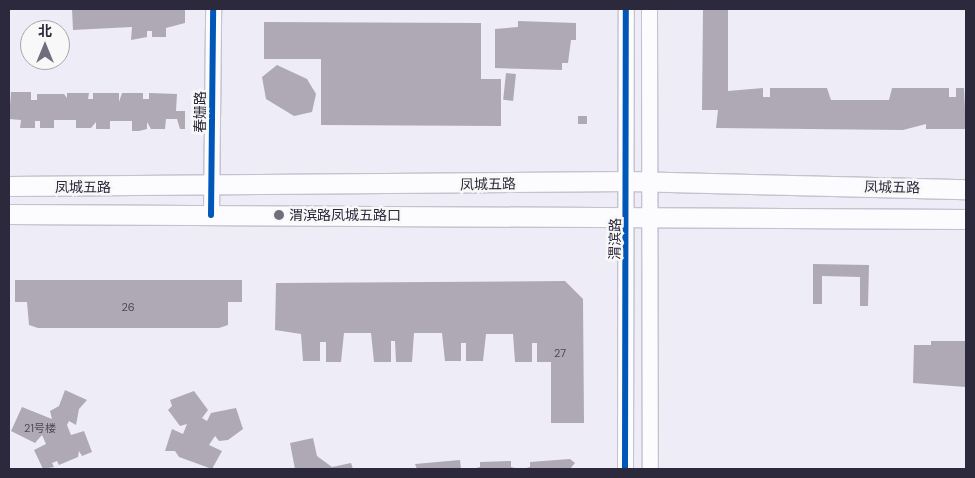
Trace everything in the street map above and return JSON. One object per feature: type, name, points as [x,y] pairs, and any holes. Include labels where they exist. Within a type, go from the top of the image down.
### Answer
[{"type":"main road","name":"凤城五路","points":[[9,186],[212,188],[628,181],[966,189]]},
{"type":"main road","name":"凤城五路","points":[[9,214],[211,216],[653,215],[966,219]]},
{"type":"street","name":"春姗路","points":[[211,216],[213,9]]},
{"type":"street","name":"渭滨路","points":[[626,9],[628,181],[626,469]]},
{"type":"street","points":[[649,9],[653,182],[650,469]]},
{"type":"building","points":[[72,9],[185,9],[185,23],[166,28],[166,37],[152,37],[152,31],[147,31],[147,37],[131,40],[132,27],[73,30]]},
{"type":"building","points":[[703,9],[728,9],[728,91],[763,88],[763,97],[770,97],[770,88],[827,88],[831,100],[889,100],[892,88],[949,88],[949,97],[956,97],[956,88],[964,88],[966,129],[926,129],[926,124],[903,130],[716,128],[718,110],[702,110]]},
{"type":"building","points":[[518,21],[576,23],[576,40],[571,40],[568,63],[562,63],[562,70],[495,68],[495,29],[518,27]]},
{"type":"building","points":[[264,22],[481,23],[481,79],[501,79],[501,126],[321,125],[321,59],[264,59]]},
{"type":"building","points":[[277,65],[307,79],[316,94],[312,112],[294,116],[266,99],[262,77]]},
{"type":"building","points":[[506,73],[516,74],[513,101],[503,100]]},
{"type":"building","points":[[11,92],[31,92],[31,100],[37,100],[37,94],[64,94],[67,98],[67,93],[89,93],[88,99],[93,99],[93,93],[119,93],[119,102],[122,93],[143,93],[143,99],[149,99],[149,93],[177,94],[176,111],[185,111],[185,129],[180,129],[177,119],[166,119],[165,129],[151,129],[147,122],[147,129],[139,131],[132,131],[132,121],[110,121],[110,129],[96,129],[96,122],[91,128],[76,128],[76,120],[54,120],[54,128],[40,128],[40,121],[35,121],[35,128],[20,128],[21,120],[9,119]]},
{"type":"building","points":[[578,116],[587,116],[587,124],[578,124]]},
{"type":"building","points":[[813,264],[869,265],[868,306],[860,306],[860,277],[822,276],[822,304],[813,304]]},
{"type":"building","points":[[15,280],[242,280],[242,302],[228,302],[228,325],[219,328],[38,328],[29,325],[27,302],[15,302]]},
{"type":"building","points":[[565,281],[583,299],[584,423],[551,423],[551,362],[537,362],[537,343],[532,343],[532,362],[515,362],[513,334],[486,334],[483,361],[466,361],[466,343],[461,343],[461,361],[445,361],[442,333],[414,333],[412,362],[396,362],[395,341],[391,341],[391,362],[374,362],[371,333],[344,333],[341,362],[326,362],[326,342],[320,342],[320,361],[303,361],[301,334],[275,330],[276,283]]},
{"type":"building","points":[[931,341],[966,341],[966,387],[913,383],[914,345],[931,345]]},
{"type":"building","points":[[65,390],[87,400],[79,409],[76,425],[69,421],[67,425],[71,435],[84,431],[92,452],[82,456],[79,451],[78,457],[59,465],[57,461],[52,463],[54,467],[43,469],[34,450],[46,444],[42,435],[35,443],[11,431],[22,407],[52,419],[50,411],[59,406]]},
{"type":"building","points":[[194,391],[208,410],[202,418],[207,421],[211,413],[236,408],[243,429],[228,440],[219,441],[215,436],[209,445],[222,451],[212,469],[179,457],[175,451],[165,451],[172,429],[183,434],[187,424],[180,426],[168,410],[172,406],[170,400]]},
{"type":"building","points":[[313,438],[317,456],[332,467],[351,463],[353,469],[295,469],[290,443]]},
{"type":"building","points":[[570,459],[575,463],[570,469],[523,469],[530,467],[530,462]]},
{"type":"building","points":[[460,460],[461,469],[417,469],[415,464]]},
{"type":"building","points":[[511,461],[511,467],[519,469],[473,469],[480,467],[480,462]]},
{"type":"cycle path","points":[[211,215],[213,9]]},
{"type":"cycle path","points":[[625,469],[626,9]]},
{"type":"place","name":"渭滨路凤城五路口","points":[[279,215]]}]
